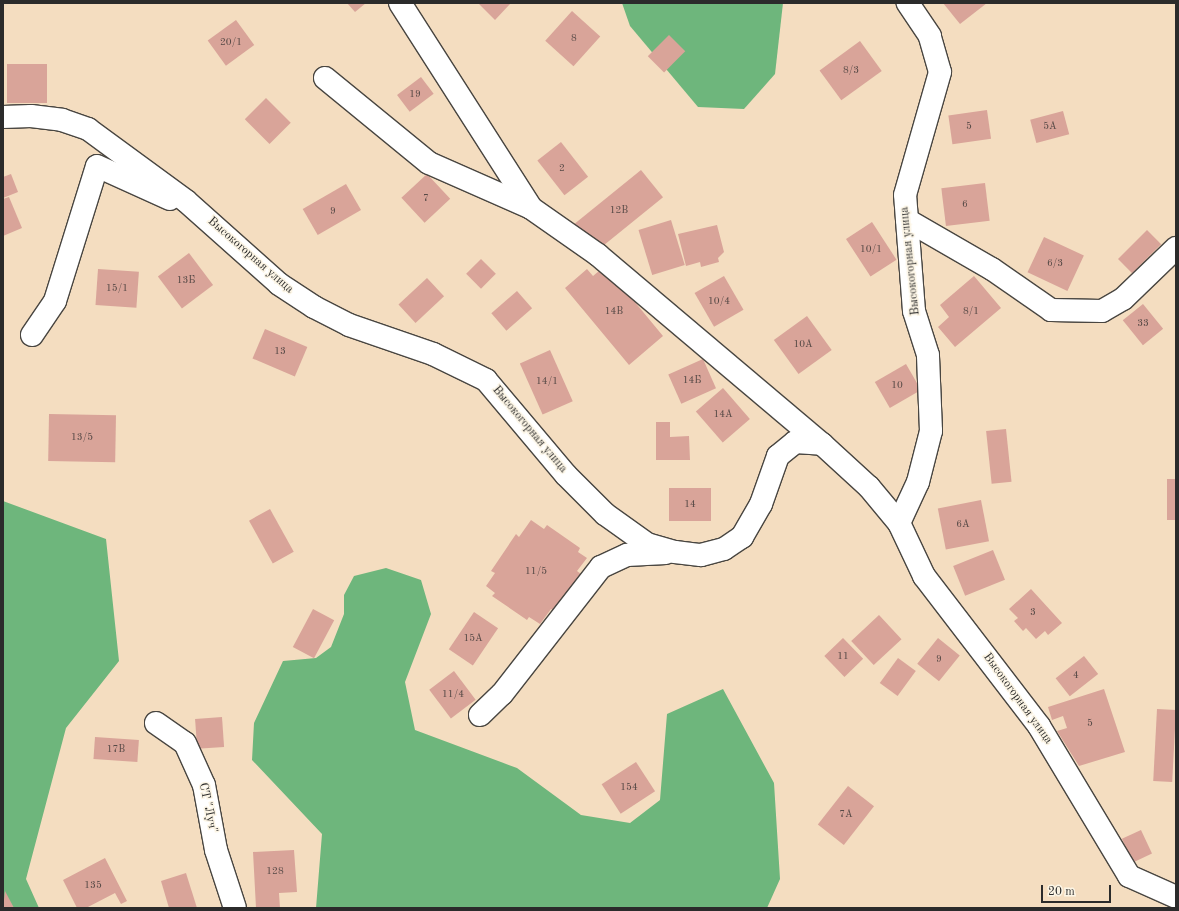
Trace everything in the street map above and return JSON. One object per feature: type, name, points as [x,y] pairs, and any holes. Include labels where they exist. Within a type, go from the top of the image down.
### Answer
[{"type":"street","name":"Высокогорная улица","points":[[400,3],[531,208]]},
{"type":"street","name":"Высокогорная улица","points":[[899,523],[918,482],[932,431],[928,355],[914,311],[905,195],[940,72],[930,36],[908,3]]},
{"type":"street","name":"Высокогорная улица","points":[[325,78],[429,163],[531,208],[598,255],[822,444],[869,487],[899,523],[924,576],[1039,726],[1129,876],[1176,898]]},
{"type":"street","name":"Высокогорная улица","points":[[3,117],[30,116],[62,120],[88,128],[108,141],[198,211],[279,284],[314,307],[349,325],[433,354],[486,380],[566,475],[605,514],[647,544],[675,552],[701,555],[724,549],[742,537],[761,504],[778,456],[795,442],[822,444]]},
{"type":"street","name":"Высокогорная улица","points":[[32,335],[55,301],[97,166],[198,211]]},
{"type":"street","points":[[907,220],[992,269],[1051,310],[1102,311],[1123,299],[1176,248]]},
{"type":"street","points":[[480,715],[502,694],[601,567],[627,555],[675,552]]},
{"type":"street","name":"СТ \"Луч\"","points":[[156,723],[185,743],[204,785],[216,850],[234,908]]},
{"type":"green space","points":[[622,3],[783,3],[775,74],[744,109],[698,107],[630,26]]},
{"type":"green space","points":[[3,501],[106,539],[119,661],[66,728],[26,879],[39,908],[3,908]]},
{"type":"green space","points":[[386,568],[421,580],[431,614],[405,682],[415,730],[517,768],[581,815],[630,823],[660,800],[667,714],[723,689],[774,783],[780,879],[767,908],[316,908],[322,834],[252,760],[254,723],[283,661],[316,658],[331,647],[344,614],[344,595],[354,576]]},
{"type":"building","points":[[347,3],[366,3],[355,12]]},
{"type":"building","points":[[478,3],[511,3],[495,20]]},
{"type":"building","points":[[943,3],[987,3],[960,24]]},
{"type":"building","points":[[572,11],[600,36],[573,66],[545,41]]},
{"type":"building","points":[[236,20],[254,45],[226,66],[208,41]]},
{"type":"building","points":[[669,35],[685,51],[664,72],[648,56]]},
{"type":"building","points":[[860,41],[882,71],[841,100],[820,70]]},
{"type":"building","points":[[7,64],[47,64],[47,103],[7,103]]},
{"type":"building","points":[[421,77],[434,94],[410,112],[397,95]]},
{"type":"building","points":[[266,98],[291,123],[270,144],[245,119]]},
{"type":"building","points":[[987,110],[991,139],[952,144],[948,115]]},
{"type":"building","points":[[1063,111],[1069,134],[1036,143],[1030,120]]},
{"type":"building","points":[[561,142],[588,177],[564,195],[537,160]]},
{"type":"building","points":[[641,170],[663,197],[597,251],[575,223]]},
{"type":"building","points":[[11,174],[18,192],[3,198],[3,177]]},
{"type":"building","points":[[427,174],[450,199],[425,223],[401,198]]},
{"type":"building","points":[[985,183],[990,221],[946,226],[941,188]]},
{"type":"building","points":[[346,184],[361,210],[318,235],[303,209]]},
{"type":"building","points":[[9,197],[22,228],[3,236],[3,199]]},
{"type":"building","points":[[671,220],[685,265],[652,275],[638,230]]},
{"type":"building","points":[[872,222],[897,260],[871,277],[846,239]]},
{"type":"building","points":[[717,225],[724,252],[718,258],[719,262],[701,267],[700,262],[686,266],[678,234]]},
{"type":"building","points":[[1147,230],[1161,244],[1132,273],[1118,259]]},
{"type":"building","points":[[1044,237],[1084,256],[1067,291],[1028,272]]},
{"type":"building","points":[[189,253],[213,285],[182,308],[158,276]]},
{"type":"building","points":[[481,259],[496,274],[481,289],[466,274]]},
{"type":"building","points":[[605,266],[663,336],[629,365],[565,288],[587,269],[593,276]]},
{"type":"building","points":[[98,269],[139,272],[136,308],[95,305]]},
{"type":"building","points":[[724,276],[744,310],[714,327],[695,293]]},
{"type":"building","points":[[974,276],[1001,308],[955,347],[938,327],[949,317],[940,305]]},
{"type":"building","points":[[427,278],[444,296],[416,323],[398,305]]},
{"type":"building","points":[[517,291],[532,308],[506,331],[491,313]]},
{"type":"building","points":[[1143,304],[1163,329],[1143,345],[1123,320]]},
{"type":"building","points":[[807,316],[832,350],[799,374],[774,340]]},
{"type":"building","points":[[265,329],[307,347],[295,376],[252,358]]},
{"type":"building","points":[[550,350],[573,401],[543,415],[520,363]]},
{"type":"building","points":[[703,359],[716,388],[681,404],[668,374]]},
{"type":"building","points":[[906,364],[921,390],[890,408],[875,382]]},
{"type":"building","points":[[723,388],[750,419],[723,443],[696,412]]},
{"type":"building","points":[[49,414],[116,415],[115,462],[48,461]]},
{"type":"building","points":[[656,422],[670,422],[670,437],[689,436],[690,460],[656,460]]},
{"type":"building","points":[[1006,429],[1012,482],[992,484],[986,431]]},
{"type":"building","points":[[1167,479],[1176,479],[1176,520],[1167,520]]},
{"type":"building","points":[[669,488],[711,488],[711,521],[669,521]]},
{"type":"building","points":[[981,500],[989,541],[946,550],[938,508]]},
{"type":"building","points":[[270,509],[294,552],[273,563],[249,521]]},
{"type":"building","points":[[531,520],[544,529],[547,525],[580,548],[578,552],[587,558],[577,571],[581,574],[555,611],[551,609],[540,624],[529,617],[527,620],[492,596],[495,593],[486,586],[495,573],[491,571],[516,534],[519,537]]},
{"type":"building","points":[[993,550],[1005,580],[965,596],[953,566]]},
{"type":"building","points":[[1031,589],[1062,623],[1048,635],[1045,631],[1036,639],[1026,628],[1023,631],[1014,621],[1018,618],[1009,609]]},
{"type":"building","points":[[313,609],[334,620],[314,658],[293,647]]},
{"type":"building","points":[[474,612],[498,628],[473,666],[449,649]]},
{"type":"building","points":[[879,615],[902,639],[874,665],[851,641]]},
{"type":"building","points":[[843,638],[863,659],[844,677],[824,656]]},
{"type":"building","points":[[938,638],[960,656],[939,681],[917,664]]},
{"type":"building","points":[[1084,656],[1098,674],[1070,696],[1056,678]]},
{"type":"building","points":[[898,658],[916,671],[898,696],[880,683]]},
{"type":"building","points":[[454,671],[476,700],[451,718],[429,690]]},
{"type":"building","points":[[1104,689],[1125,752],[1079,766],[1057,731],[1067,728],[1063,716],[1052,720],[1048,707]]},
{"type":"building","points":[[1157,709],[1176,710],[1172,782],[1153,781]]},
{"type":"building","points":[[222,717],[224,747],[197,749],[195,719]]},
{"type":"building","points":[[95,737],[139,740],[137,762],[93,759]]},
{"type":"building","points":[[636,762],[655,791],[621,814],[602,784]]},
{"type":"building","points":[[848,786],[874,806],[844,845],[818,825]]},
{"type":"building","points":[[1141,830],[1152,854],[1133,862],[1122,839]]},
{"type":"building","points":[[294,850],[297,892],[279,893],[280,908],[256,908],[253,852]]},
{"type":"building","points":[[105,858],[127,901],[121,904],[115,893],[86,908],[77,908],[63,880]]},
{"type":"building","points":[[186,873],[197,908],[169,908],[161,881]]},
{"type":"building","points":[[5,891],[14,908],[3,908]]}]
